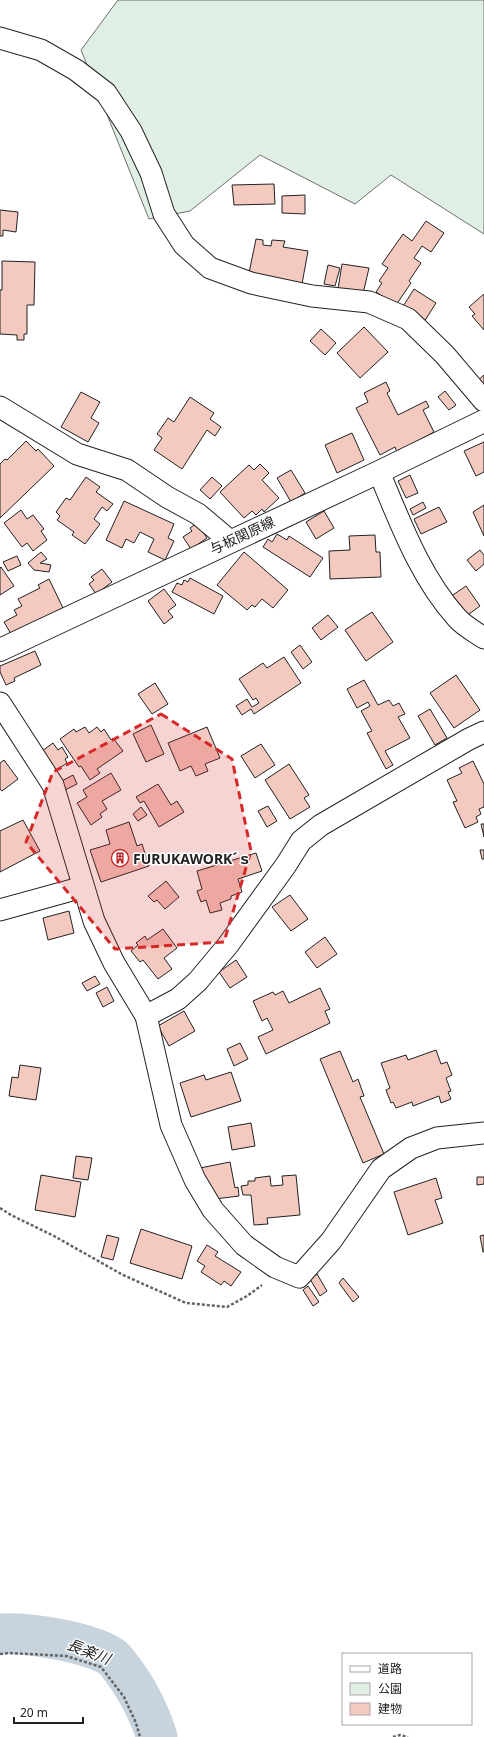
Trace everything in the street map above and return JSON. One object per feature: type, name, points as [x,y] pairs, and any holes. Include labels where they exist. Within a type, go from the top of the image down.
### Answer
[{"type":"main road","name":"与板関原線","points":[[0,650],[484,421]]},
{"type":"street","points":[[0,38],[41,50],[76,70],[106,93],[131,131],[147,166],[164,214],[184,245],[210,268],[251,282],[312,296],[369,302],[408,318],[445,355],[484,401]]},
{"type":"street","points":[[0,407],[77,454],[126,470],[167,497],[198,514],[230,541]]},
{"type":"street","points":[[379,472],[405,534],[439,594],[458,619],[484,638]]},
{"type":"street","points":[[0,703],[53,785],[94,921],[111,956],[146,1016],[171,1125],[195,1180],[213,1210],[244,1245],[275,1267],[299,1277],[331,1241],[381,1169],[412,1148],[438,1138],[484,1132]]},
{"type":"street","points":[[146,1016],[178,998],[198,981],[228,945],[286,865],[301,841],[321,825],[462,743],[484,732]]},
{"type":"street","points":[[0,910],[83,886]]},
{"type":"path","points":[[0,1208],[54,1236],[123,1275],[186,1303],[227,1306],[247,1296],[264,1284],[275,1267]]},
{"type":"path","points":[[0,1654],[9,1653],[66,1656],[101,1668],[124,1697],[136,1723],[140,1737]]},
{"type":"path","points":[[393,1737],[408,1737]]},
{"type":"highlighted area","points":[[161,714],[232,759],[251,851],[224,942],[115,949],[26,842],[53,772]]},
{"type":"green space","points":[[118,0],[484,0],[484,234],[391,175],[355,204],[260,155],[190,211],[149,219],[81,50]]},
{"type":"building","points":[[274,184],[275,204],[234,205],[232,185]]},
{"type":"building","points":[[305,195],[305,214],[282,213],[282,196]]},
{"type":"building","points":[[0,210],[18,212],[16,232],[3,230],[3,236],[0,236]]},
{"type":"building","points":[[426,221],[444,233],[431,252],[422,246],[414,258],[421,263],[409,281],[411,283],[396,305],[376,292],[382,283],[379,281],[388,268],[382,264],[403,234],[412,241]]},
{"type":"building","points":[[256,239],[263,240],[263,245],[271,246],[272,240],[285,241],[283,247],[308,251],[302,284],[249,273]]},
{"type":"building","points":[[2,261],[35,262],[34,305],[27,305],[27,334],[24,334],[24,340],[17,340],[17,335],[0,334],[0,290],[2,290]]},
{"type":"building","points":[[342,264],[369,268],[363,294],[338,289]]},
{"type":"building","points":[[328,265],[340,268],[335,286],[324,284]]},
{"type":"building","points":[[414,289],[436,303],[424,322],[402,308]]},
{"type":"building","points":[[484,294],[484,330],[472,316],[475,314],[469,307]]},
{"type":"building","points":[[364,327],[388,352],[360,378],[337,353]]},
{"type":"building","points":[[321,329],[336,343],[325,355],[310,341]]},
{"type":"building","points":[[484,375],[484,389],[477,381]]},
{"type":"building","points":[[386,382],[390,391],[387,393],[398,415],[426,401],[429,407],[423,410],[434,432],[397,452],[395,447],[380,455],[356,408],[368,402],[364,393]]},
{"type":"building","points":[[445,391],[456,405],[449,410],[438,397]]},
{"type":"building","points":[[81,392],[100,402],[91,418],[99,423],[88,442],[61,427]]},
{"type":"building","points":[[190,397],[214,413],[210,419],[221,427],[215,436],[207,430],[182,469],[154,450],[162,438],[157,434],[168,418],[174,422]]},
{"type":"building","points":[[352,433],[364,460],[337,473],[325,445]]},
{"type":"building","points":[[26,441],[36,451],[38,449],[54,466],[0,518],[0,464],[5,459],[7,460]]},
{"type":"building","points":[[484,442],[484,472],[476,476],[464,451]]},
{"type":"building","points":[[260,464],[269,473],[262,480],[279,498],[264,512],[262,509],[256,515],[252,511],[244,518],[220,492],[249,465],[254,470]]},
{"type":"building","points":[[291,470],[305,493],[291,502],[277,478]]},
{"type":"building","points":[[410,475],[418,493],[406,498],[398,481]]},
{"type":"building","points":[[86,477],[100,487],[96,492],[113,504],[107,511],[102,507],[94,519],[100,524],[85,544],[72,535],[74,532],[57,520],[60,516],[56,512],[66,498],[70,500]]},
{"type":"building","points":[[212,477],[222,486],[210,499],[200,490]]},
{"type":"building","points":[[124,501],[174,524],[168,538],[174,541],[165,560],[148,552],[154,539],[140,532],[134,543],[126,539],[122,548],[106,540]]},
{"type":"building","points":[[423,502],[426,508],[413,515],[410,509]]},
{"type":"building","points":[[484,505],[484,536],[473,512]]},
{"type":"building","points":[[439,507],[447,522],[421,534],[414,519]]},
{"type":"building","points":[[21,510],[27,519],[33,515],[44,529],[41,531],[47,540],[33,551],[27,543],[22,547],[4,523]]},
{"type":"building","points":[[324,511],[334,528],[316,539],[306,522]]},
{"type":"building","points":[[197,523],[207,538],[191,549],[183,537],[192,531],[190,528]]},
{"type":"building","points":[[277,534],[287,540],[289,536],[323,558],[310,577],[263,547],[268,539],[272,542]]},
{"type":"building","points":[[375,535],[376,552],[380,552],[381,577],[330,579],[329,551],[350,550],[349,536]]},
{"type":"building","points":[[480,550],[484,555],[484,564],[476,571],[467,560]]},
{"type":"building","points":[[41,552],[47,559],[40,563],[51,565],[49,572],[34,570],[28,563]]},
{"type":"building","points":[[244,552],[288,590],[273,608],[262,599],[255,607],[252,605],[247,610],[217,585]]},
{"type":"building","points":[[17,556],[21,565],[8,571],[3,562]]},
{"type":"building","points":[[1,567],[14,586],[0,595],[0,568]]},
{"type":"building","points":[[102,569],[112,582],[96,594],[89,584],[94,580],[91,577]]},
{"type":"building","points":[[190,578],[223,596],[214,614],[172,592],[177,583],[182,585],[184,580],[188,582]]},
{"type":"building","points":[[49,579],[63,608],[11,634],[4,622],[17,615],[14,610],[22,606],[18,599],[40,588],[38,585]]},
{"type":"building","points":[[466,586],[480,606],[465,617],[450,597]]},
{"type":"building","points":[[164,589],[176,605],[168,611],[173,617],[164,624],[148,601]]},
{"type":"building","points":[[372,612],[393,642],[366,661],[345,630]]},
{"type":"building","points":[[328,615],[338,627],[321,640],[312,628]]},
{"type":"building","points":[[300,645],[312,662],[303,669],[291,652]]},
{"type":"building","points":[[35,651],[41,665],[14,678],[15,681],[6,685],[0,672],[0,666]]},
{"type":"building","points":[[284,657],[301,683],[254,714],[251,709],[242,715],[236,706],[247,699],[252,707],[259,703],[256,698],[253,700],[239,679],[263,663],[267,668]]},
{"type":"building","points":[[456,675],[480,710],[454,728],[430,693]]},
{"type":"building","points":[[364,680],[378,705],[389,700],[393,706],[399,703],[405,714],[398,717],[410,738],[385,751],[393,765],[386,769],[367,733],[372,731],[361,711],[370,706],[368,702],[357,708],[347,689]]},
{"type":"building","points":[[155,683],[168,704],[152,714],[138,694]]},
{"type":"building","points":[[430,709],[447,738],[435,745],[418,716]]},
{"type":"building","points":[[151,725],[164,754],[146,762],[133,734]]},
{"type":"building","points":[[85,727],[89,733],[97,727],[101,732],[104,729],[111,740],[113,738],[123,751],[97,769],[100,773],[90,780],[81,766],[79,767],[60,739],[74,729],[76,732]]},
{"type":"building","points":[[207,727],[220,758],[205,764],[208,771],[196,776],[191,766],[180,771],[168,743]]},
{"type":"building","points":[[53,743],[58,750],[62,747],[68,757],[65,759],[67,763],[51,774],[38,754]]},
{"type":"building","points":[[261,744],[275,765],[255,778],[241,756]]},
{"type":"building","points":[[4,760],[18,779],[2,791],[0,789],[0,763]]},
{"type":"building","points":[[473,761],[484,784],[484,807],[479,809],[481,814],[476,817],[478,822],[465,828],[453,802],[457,801],[447,780],[462,773],[459,768]]},
{"type":"building","points":[[289,764],[309,795],[304,798],[310,807],[290,819],[265,780]]},
{"type":"building","points":[[111,773],[121,790],[102,801],[107,809],[100,814],[102,817],[91,825],[77,803],[87,797],[83,790]]},
{"type":"building","points":[[73,775],[77,784],[61,792],[56,784]]},
{"type":"building","points":[[158,784],[171,805],[177,801],[184,812],[159,827],[144,801],[140,803],[136,797]]},
{"type":"building","points":[[268,806],[277,821],[267,827],[258,811]]},
{"type":"building","points":[[141,807],[147,815],[138,821],[133,814]]},
{"type":"building","points":[[23,820],[40,851],[0,872],[0,831]]},
{"type":"building","name":"FURUKAWORK´ｓ","points":[[129,822],[137,846],[142,844],[149,866],[101,882],[90,850],[110,844],[106,830]]},
{"type":"building","points":[[481,824],[484,824],[484,837]]},
{"type":"building","points":[[480,850],[484,850],[484,859],[482,859]]},
{"type":"building","points":[[256,853],[262,871],[238,879],[242,892],[231,896],[231,899],[220,903],[222,910],[210,913],[206,900],[201,902],[197,891],[202,889],[197,871]]},
{"type":"building","points":[[166,881],[179,897],[165,909],[157,900],[154,902],[148,896]]},
{"type":"building","points":[[290,895],[308,919],[291,931],[272,907]]},
{"type":"building","points":[[69,911],[74,933],[48,940],[43,918]]},
{"type":"building","points":[[163,929],[177,948],[164,958],[172,969],[158,979],[143,960],[140,962],[131,951],[138,945],[136,943],[145,936],[147,940]]},
{"type":"building","points":[[325,937],[337,954],[317,968],[305,952]]},
{"type":"building","points":[[236,960],[247,977],[230,988],[219,972]]},
{"type":"building","points":[[95,976],[100,984],[87,991],[82,983]]},
{"type":"building","points":[[107,987],[114,1001],[103,1007],[96,993]]},
{"type":"building","points":[[320,988],[330,1009],[325,1011],[330,1023],[266,1054],[258,1037],[273,1030],[267,1018],[262,1021],[253,1001],[273,992],[275,995],[283,991],[289,1003]]},
{"type":"building","points":[[184,1011],[195,1031],[169,1046],[158,1026]]},
{"type":"building","points":[[240,1043],[248,1059],[234,1066],[227,1049]]},
{"type":"building","points":[[436,1050],[441,1064],[447,1062],[452,1075],[446,1078],[451,1091],[448,1092],[451,1099],[441,1103],[439,1096],[413,1106],[412,1102],[396,1108],[393,1102],[391,1103],[386,1090],[390,1088],[381,1063],[406,1055],[408,1060]]},
{"type":"building","points":[[340,1051],[353,1082],[358,1079],[364,1096],[360,1097],[384,1154],[363,1163],[320,1059]]},
{"type":"building","points":[[20,1065],[41,1068],[36,1100],[9,1096],[12,1077],[18,1078]]},
{"type":"building","points":[[231,1072],[241,1101],[191,1117],[180,1083],[204,1075],[206,1080]]},
{"type":"building","points":[[251,1123],[255,1146],[232,1150],[228,1127]]},
{"type":"building","points":[[76,1156],[92,1158],[88,1180],[73,1178]]},
{"type":"building","points":[[230,1162],[235,1188],[238,1187],[239,1196],[215,1199],[200,1168]]},
{"type":"building","points":[[41,1175],[81,1182],[75,1217],[35,1210]]},
{"type":"building","points":[[296,1175],[300,1215],[267,1218],[268,1224],[254,1225],[251,1195],[243,1195],[241,1186],[248,1185],[248,1181],[255,1181],[255,1178],[270,1176],[271,1186],[283,1185],[282,1176]]},
{"type":"building","points":[[477,1177],[484,1177],[484,1184],[477,1185]]},
{"type":"building","points":[[436,1178],[442,1198],[435,1200],[443,1223],[408,1235],[394,1192]]},
{"type":"building","points":[[141,1229],[192,1246],[182,1279],[130,1263]]},
{"type":"building","points":[[107,1235],[119,1238],[113,1260],[101,1257]]},
{"type":"building","points":[[484,1235],[484,1252],[483,1252],[480,1236]]},
{"type":"building","points":[[207,1245],[218,1252],[215,1256],[241,1272],[231,1286],[224,1281],[221,1285],[201,1272],[205,1266],[197,1261]]},
{"type":"building","points":[[317,1274],[327,1291],[320,1296],[310,1279]]},
{"type":"building","points":[[343,1278],[359,1297],[353,1302],[339,1283]]},
{"type":"building","points":[[308,1286],[319,1302],[313,1306],[303,1290]]},
{"type":"waterway","name":"長楽川","points":[[0,1634],[42,1636],[58,1639],[90,1647],[113,1658],[138,1693],[147,1710],[157,1737]]},
{"type":"place","name":"FURUKAWORK´ｓ","points":[[120,858]]}]
